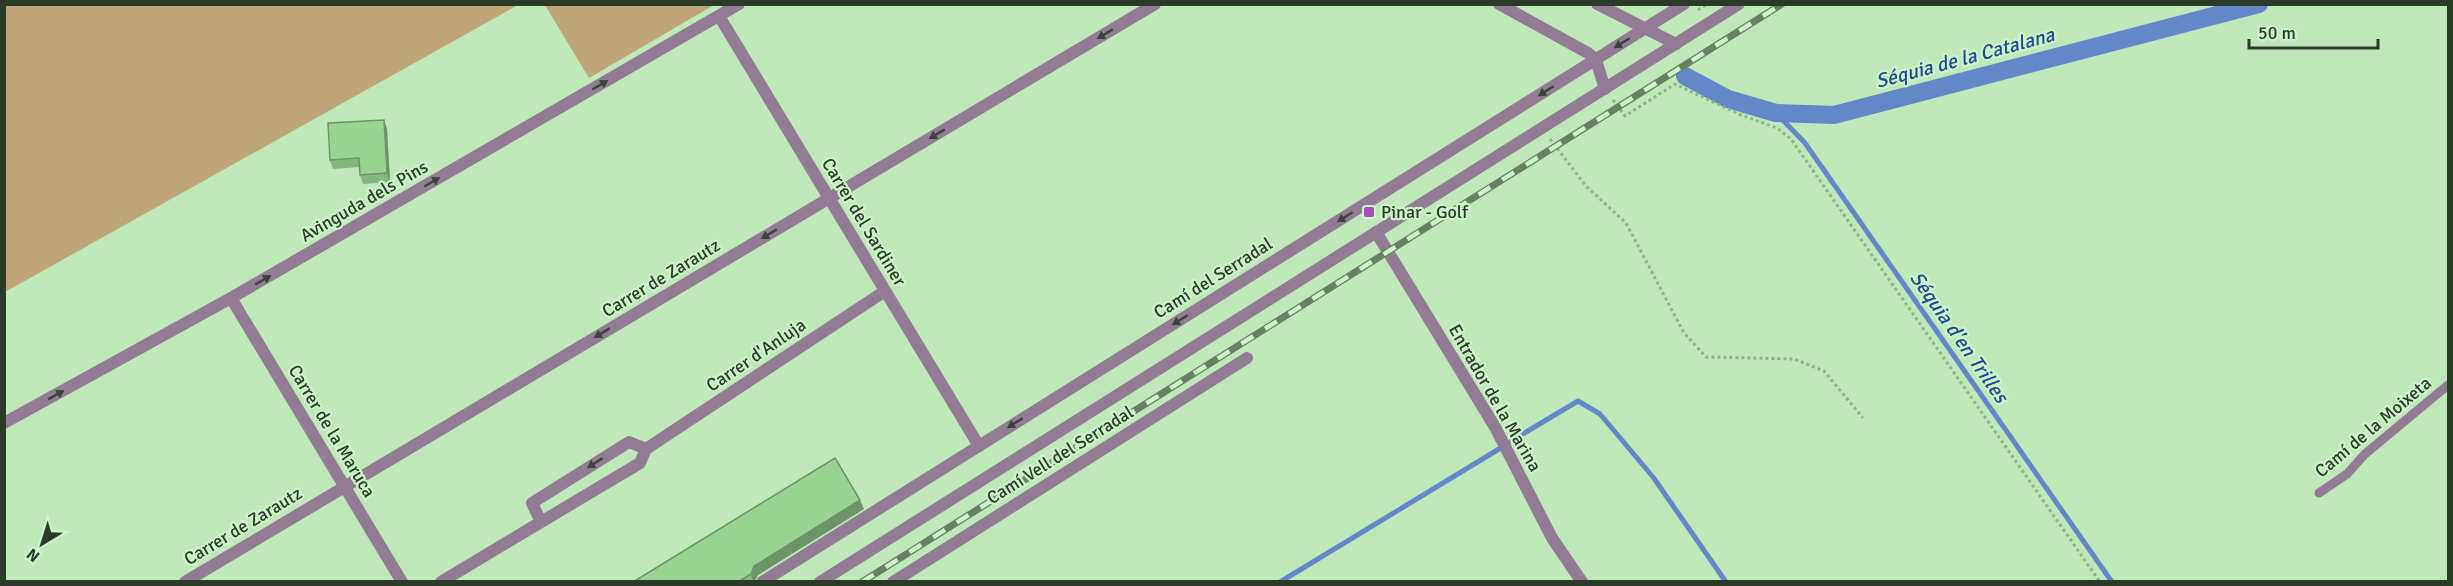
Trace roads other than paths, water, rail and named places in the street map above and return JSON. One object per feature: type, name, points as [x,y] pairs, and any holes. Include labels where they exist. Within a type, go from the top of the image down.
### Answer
[{"type":"street","name":"Avinguda dels Pins","points":[[4,423],[231,298],[739,4]]},
{"type":"street","name":"Carrer de Zarautz","points":[[185,582],[1155,4]]},
{"type":"street","points":[[1499,4],[1588,53],[1596,60],[1605,88]]},
{"type":"street","points":[[1597,4],[1676,44]]},
{"type":"street","name":"Camí del Serradal","points":[[762,582],[1684,4]]},
{"type":"street","points":[[820,582],[1739,4]]},
{"type":"street","name":"Carrer del Sardiner","points":[[719,16],[979,446]]},
{"type":"street","name":"Entrador de la Marina","points":[[1376,232],[1495,427],[1552,538],[1582,582]]},
{"type":"street","name":"Carrer d'Anluja","points":[[441,582],[640,463],[646,449],[885,291]]},
{"type":"street","name":"Carrer de la Maruca","points":[[231,298],[402,582]]},
{"type":"street","name":"Camí Vell del Serradal","points":[[893,582],[1247,358]]},
{"type":"street","points":[[542,522],[532,503],[629,442],[646,449]]},
{"type":"lane","name":"Camí de la Moixeta","points":[[2319,493],[2347,474],[2365,454],[2448,385]]},
{"type":"waterway","name":"Séquia de la Catalana","points":[[1685,76],[1728,99],[1776,113],[1834,115],[2259,4]]},
{"type":"waterway","name":"Séquia d'en Trilles","points":[[1776,113],[1805,143],[2112,582]]},
{"type":"waterway","points":[[1511,441],[1578,401],[1600,414],[1653,477],[1726,582]]},
{"type":"waterway","points":[[1280,582],[1499,449]]},
{"type":"railway","points":[[862,582],[1782,4]]},
{"type":"place","name":"Pinar - Golf","points":[[1369,212]]}]
